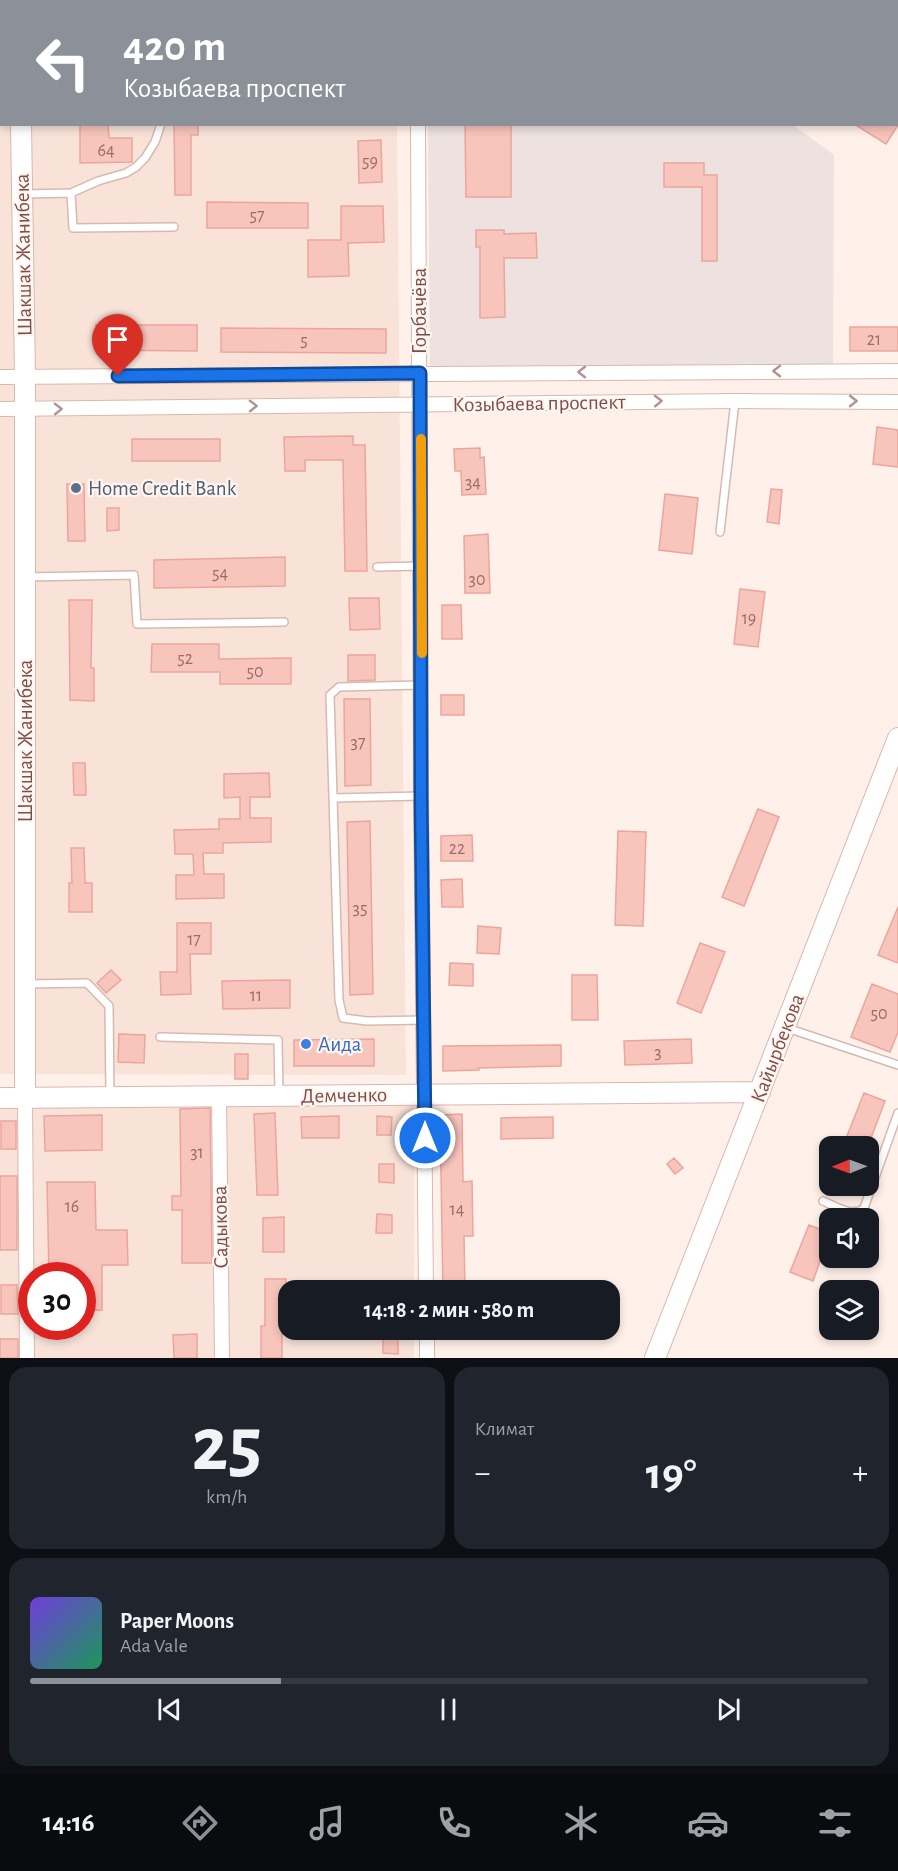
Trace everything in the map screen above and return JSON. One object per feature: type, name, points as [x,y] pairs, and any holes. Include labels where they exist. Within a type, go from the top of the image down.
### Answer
[{"type":"street","name":"Шакшак Жанибека","points":[[21,126],[25,376],[27,1358]]},
{"type":"street","name":"Горбачёва","points":[[418,126],[426,1280]]},
{"type":"street","name":"Козыбаева проспект","points":[[0,377],[898,371]]},
{"type":"street","name":"Козыбаева проспект","points":[[0,409],[735,401],[898,402]]},
{"type":"street","name":"Кайырбекова","points":[[658,1357],[897,745]]},
{"type":"street","name":"Демченко","points":[[0,1098],[760,1092]]},
{"type":"street","name":"Садыкова","points":[[219,1097],[222,1358]]},
{"type":"street","points":[[427,1340],[427,1358]]},
{"type":"lane","points":[[22,194],[71,193],[136,167],[155,142],[160,126]]},
{"type":"lane","points":[[71,193],[73,228],[174,227]]},
{"type":"lane","points":[[720,532],[735,401]]},
{"type":"lane","points":[[377,567],[422,566]]},
{"type":"lane","points":[[24,577],[134,575],[137,624],[285,622]]},
{"type":"lane","points":[[422,684],[339,687],[330,695],[339,1000],[343,1018],[367,1021],[424,1020]]},
{"type":"lane","points":[[334,798],[421,796]]},
{"type":"lane","points":[[25,984],[87,982],[109,1006],[110,1098]]},
{"type":"lane","points":[[785,1027],[898,1065]]},
{"type":"lane","points":[[160,1037],[278,1040],[279,1096]]},
{"type":"lane","points":[[823,1201],[854,1213],[864,1208],[898,1113]]},
{"type":"shaded area","points":[[0,126],[397,126],[406,1075],[0,1074]]},
{"type":"shaded area","points":[[428,126],[794,126],[834,155],[833,366],[430,371]]},
{"type":"shaded area","points":[[0,1099],[415,1101],[414,1280],[278,1280],[278,1340],[414,1340],[414,1358],[0,1358]]},
{"type":"building","points":[[80,126],[108,126],[109,138],[132,138],[132,162],[80,163]]},
{"type":"building","points":[[174,126],[198,126],[198,135],[191,135],[191,195],[175,195]]},
{"type":"building","points":[[465,126],[511,126],[511,197],[466,197]]},
{"type":"building","points":[[857,126],[897,126],[886,144]]},
{"type":"building","points":[[381,140],[382,182],[359,183],[358,141]]},
{"type":"building","points":[[664,163],[704,163],[704,175],[717,175],[717,261],[702,261],[702,187],[664,187]]},
{"type":"building","points":[[207,202],[308,203],[308,228],[207,228]]},
{"type":"building","points":[[341,206],[383,206],[384,242],[348,243],[349,276],[308,277],[308,240],[341,240]]},
{"type":"building","points":[[476,230],[504,230],[504,234],[536,233],[537,258],[504,258],[505,317],[480,318],[480,247],[476,247]]},
{"type":"building","points":[[96,325],[197,325],[197,351],[96,350]]},
{"type":"building","points":[[850,327],[898,327],[898,351],[850,351]]},
{"type":"building","points":[[221,328],[386,329],[386,353],[221,352]]},
{"type":"building","points":[[877,427],[898,430],[898,467],[873,464]]},
{"type":"building","points":[[353,436],[353,445],[365,445],[367,571],[345,571],[343,460],[305,460],[305,471],[285,471],[284,437]]},
{"type":"building","points":[[132,439],[220,439],[220,461],[132,461]]},
{"type":"building","points":[[480,448],[480,458],[484,457],[486,494],[462,495],[461,471],[455,471],[454,449]]},
{"type":"building","points":[[67,484],[84,484],[85,541],[68,541]]},
{"type":"building","points":[[771,489],[782,490],[779,524],[767,522]]},
{"type":"building","points":[[665,494],[698,498],[692,554],[659,550]]},
{"type":"building","points":[[107,508],[119,508],[119,530],[107,531]]},
{"type":"building","points":[[488,534],[490,593],[465,593],[464,536]]},
{"type":"building","points":[[285,557],[285,586],[154,588],[154,560]]},
{"type":"building","points":[[740,589],[765,592],[758,647],[734,644]]},
{"type":"building","points":[[349,598],[379,598],[380,629],[350,630]]},
{"type":"building","points":[[69,600],[92,600],[91,668],[94,668],[94,701],[70,700]]},
{"type":"building","points":[[442,605],[461,605],[462,639],[442,639]]},
{"type":"building","points":[[152,644],[219,644],[219,659],[291,658],[291,684],[220,684],[220,672],[151,672]]},
{"type":"building","points":[[348,655],[375,655],[375,680],[348,681]]},
{"type":"building","points":[[441,695],[464,695],[464,715],[441,715]]},
{"type":"building","points":[[344,699],[370,699],[371,785],[345,786]]},
{"type":"building","points":[[73,763],[85,763],[86,795],[74,795]]},
{"type":"building","points":[[269,773],[270,797],[250,797],[250,818],[271,818],[271,842],[223,843],[223,853],[203,853],[204,874],[224,874],[224,898],[176,899],[176,875],[194,875],[193,854],[175,854],[174,830],[219,829],[219,819],[240,819],[240,797],[224,798],[224,774]]},
{"type":"building","points":[[758,809],[779,817],[744,906],[722,897]]},
{"type":"building","points":[[370,821],[373,994],[350,995],[347,822]]},
{"type":"building","points":[[618,831],[646,832],[643,926],[615,925]]},
{"type":"building","points":[[472,835],[473,861],[441,861],[441,836]]},
{"type":"building","points":[[71,848],[84,848],[85,883],[92,883],[92,912],[69,912],[69,883],[72,883]]},
{"type":"building","points":[[462,879],[463,907],[442,907],[441,880]]},
{"type":"building","points":[[898,907],[898,963],[878,955]]},
{"type":"building","points":[[177,923],[211,923],[211,954],[190,954],[191,994],[161,995],[160,972],[177,972]]},
{"type":"building","points":[[478,926],[501,928],[499,954],[477,953]]},
{"type":"building","points":[[700,943],[725,952],[701,1013],[677,1003]]},
{"type":"building","points":[[450,963],[473,964],[473,986],[449,985]]},
{"type":"building","points":[[111,970],[121,980],[106,993],[97,983]]},
{"type":"building","points":[[572,975],[597,975],[598,1020],[572,1020]]},
{"type":"building","points":[[290,980],[290,1008],[223,1009],[222,981]]},
{"type":"building","points":[[872,984],[898,994],[898,1032],[890,1052],[851,1037]]},
{"type":"building","points":[[119,1034],[145,1035],[144,1063],[118,1062]]},
{"type":"building","points":[[374,1039],[374,1066],[294,1066],[294,1040]]},
{"type":"building","points":[[691,1039],[692,1063],[625,1065],[624,1041]]},
{"type":"building","points":[[561,1045],[561,1066],[443,1071],[443,1046]]},
{"type":"building","points":[[235,1054],[248,1054],[248,1079],[235,1079]]},
{"type":"building","points":[[864,1093],[885,1101],[872,1136],[847,1136]]},
{"type":"building","points":[[210,1108],[212,1263],[182,1263],[182,1210],[172,1210],[172,1196],[181,1196],[180,1109]]},
{"type":"building","points":[[275,1113],[278,1195],[257,1195],[254,1114]]},
{"type":"building","points":[[462,1114],[463,1182],[472,1181],[473,1236],[464,1236],[465,1280],[443,1280],[440,1115]]},
{"type":"building","points":[[102,1115],[102,1150],[45,1151],[44,1116]]},
{"type":"building","points":[[339,1116],[339,1138],[302,1138],[301,1117]]},
{"type":"building","points":[[377,1116],[392,1117],[391,1135],[377,1135]]},
{"type":"building","points":[[553,1117],[553,1138],[501,1139],[501,1118]]},
{"type":"building","points":[[1,1121],[16,1121],[16,1149],[1,1149]]},
{"type":"building","points":[[674,1158],[683,1168],[675,1174],[667,1164]]},
{"type":"building","points":[[379,1164],[394,1164],[394,1183],[379,1182]]},
{"type":"building","points":[[0,1176],[17,1176],[17,1250],[0,1250]]},
{"type":"building","points":[[47,1182],[95,1182],[96,1230],[127,1230],[128,1265],[102,1265],[102,1310],[96,1310],[96,1262],[49,1262]]},
{"type":"building","points":[[377,1214],[392,1215],[392,1233],[376,1233]]},
{"type":"building","points":[[284,1217],[284,1252],[263,1252],[263,1218]]},
{"type":"building","points":[[809,1225],[819,1229],[819,1264],[813,1281],[790,1272]]},
{"type":"building","points":[[265,1279],[286,1279],[278,1280],[278,1340],[282,1340],[282,1358],[261,1358],[261,1326],[265,1326]]},
{"type":"building","points":[[1,1285],[17,1285],[18,1314],[1,1314]]},
{"type":"building","points":[[197,1334],[197,1358],[174,1358],[173,1335]]},
{"type":"building","points":[[0,1339],[18,1339],[18,1358],[0,1358]]},
{"type":"building","points":[[383,1340],[398,1340],[398,1354],[383,1353]]},
{"type":"slow traffic","points":[[421,439],[422,653]]},
{"type":"place","name":"Home Credit Bank","points":[[76,488]]},
{"type":"place","name":"Аида","points":[[306,1044]]},
{"type":"route","points":[[118,376],[420,373],[425,1138]]}]
